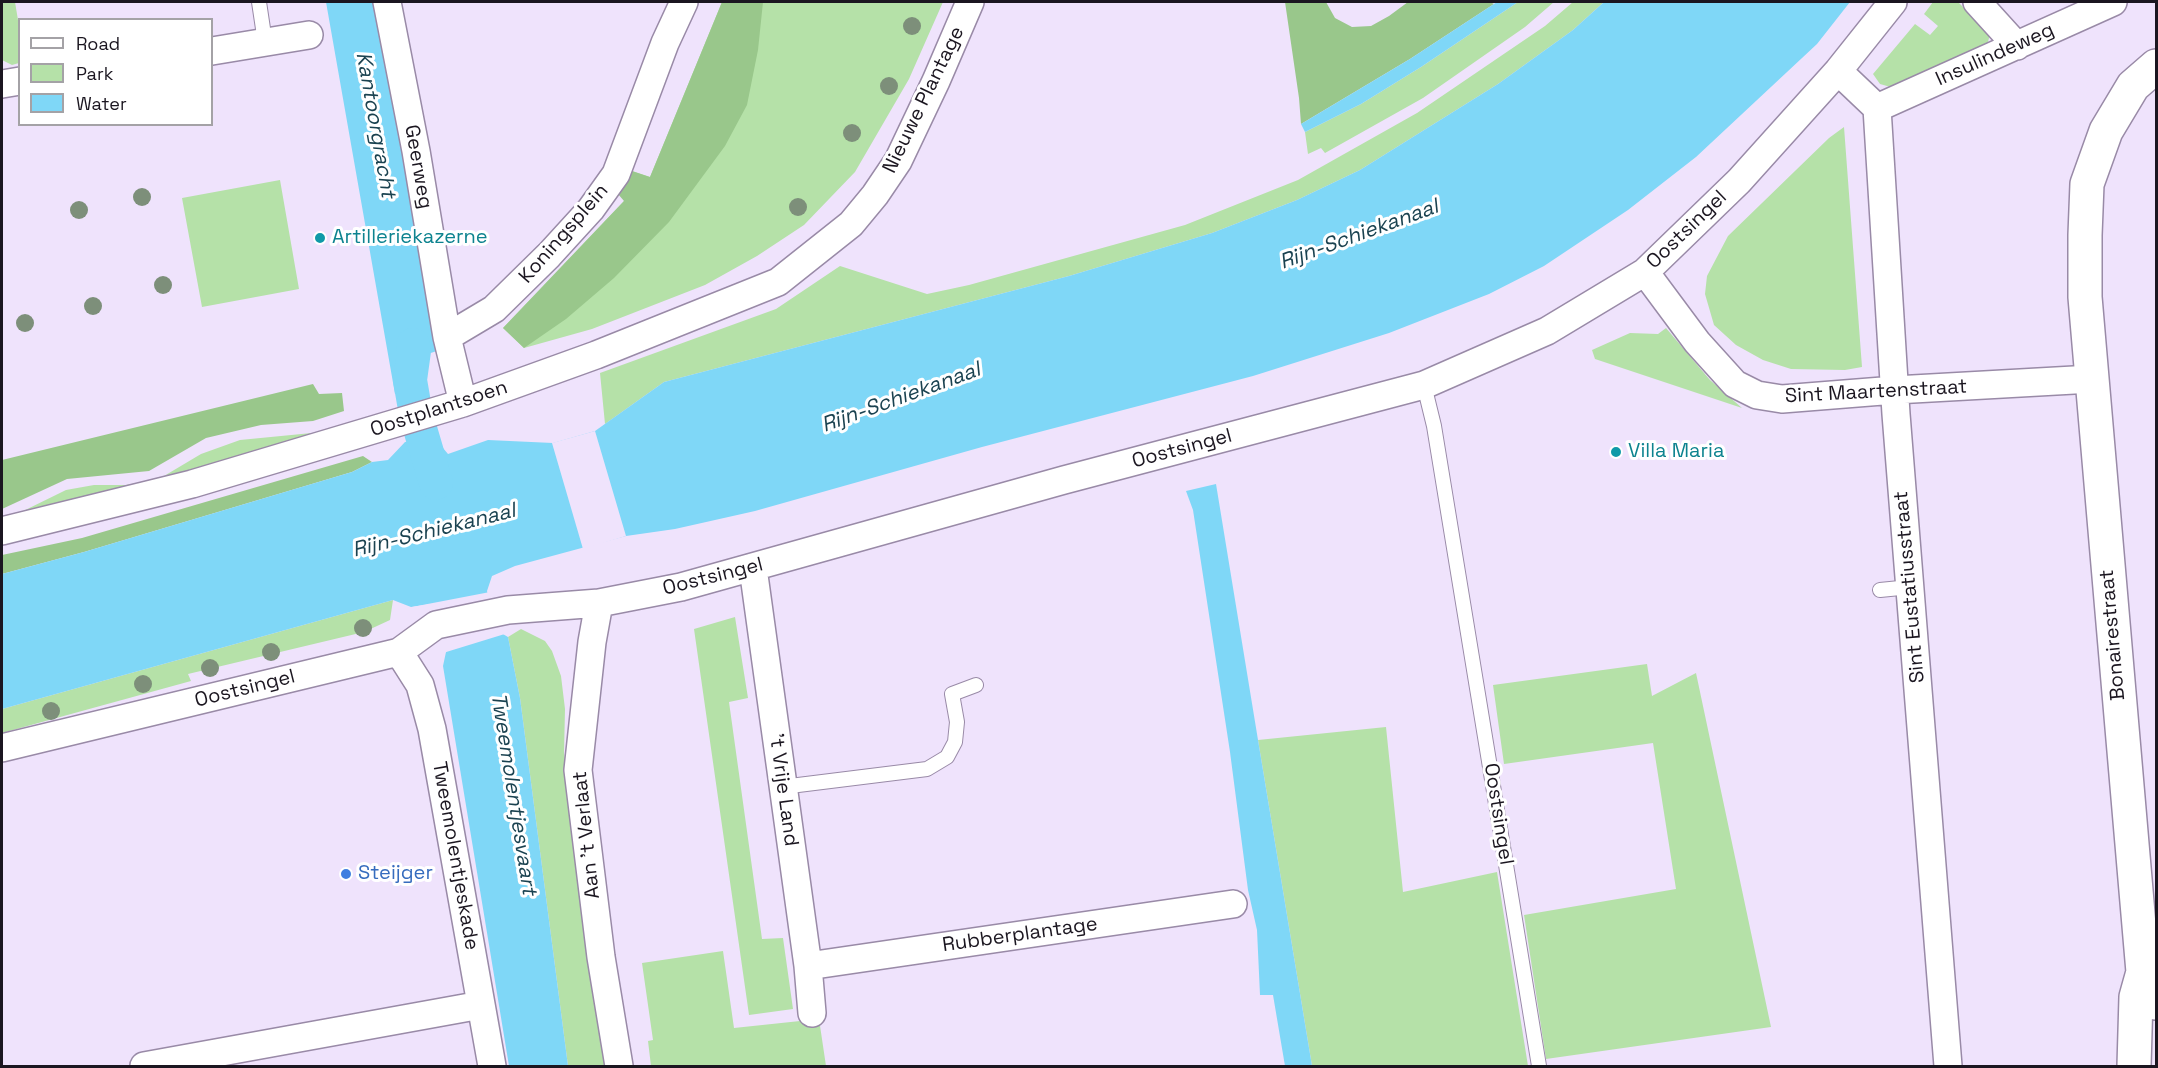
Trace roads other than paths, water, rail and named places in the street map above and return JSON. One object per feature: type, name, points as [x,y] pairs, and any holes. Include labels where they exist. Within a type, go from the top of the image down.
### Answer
[{"type":"main road","name":"Bonairestraat","points":[[2157,66],[2133,86],[2106,131],[2087,184],[2085,297],[2144,972],[2157,1003]]},
{"type":"main road","name":"Bonairestraat","points":[[2134,1066],[2136,997],[2144,972]]},
{"type":"street","name":"Geerweg","points":[[387,2],[416,151],[447,337],[463,403]]},
{"type":"street","name":"Koningsplein","points":[[447,337],[494,309],[549,255],[591,209],[616,174],[665,43],[684,2]]},
{"type":"street","name":"Nieuwe Plantage","points":[[851,224],[898,161],[970,2]]},
{"type":"street","name":"Oostsingel","points":[[2,748],[399,652],[436,625],[508,610],[599,603],[681,587],[1064,480],[1424,385],[1547,331],[1645,272],[1738,181],[1838,71],[1893,2]]},
{"type":"street","points":[[1977,2],[2018,45]]},
{"type":"street","name":"Insulindeweg","points":[[1876,108],[2113,2]]},
{"type":"street","points":[[213,51],[309,35]]},
{"type":"street","points":[[1838,71],[1876,108]]},
{"type":"street","points":[[2,84],[18,81]]},
{"type":"street","name":"Sint Eustatiusstraat","points":[[1876,108],[1895,390],[1948,1066]]},
{"type":"street","name":"Oostplantsoen","points":[[2,531],[192,484],[401,423],[552,372],[778,282],[851,224]]},
{"type":"street","name":"Sint Maartenstraat","points":[[1645,272],[1697,342],[1735,384],[1757,395],[1782,399],[2092,379]]},
{"type":"street","name":"'t Vrije Land","points":[[753,568],[808,966],[812,1013]]},
{"type":"street","name":"Aan 't Verlaat","points":[[599,603],[592,642],[578,770],[600,957],[619,1066]]},
{"type":"street","name":"Tweemolentjeskade","points":[[399,652],[420,686],[432,729],[492,1066]]},
{"type":"street","name":"Rubberplantage","points":[[808,966],[1233,904]]},
{"type":"street","points":[[144,1066],[181,1063],[481,1005]]},
{"type":"lane","points":[[259,2],[265,42]]},
{"type":"lane","name":"Oostsingel","points":[[1424,385],[1434,426],[1539,1066]]},
{"type":"lane","points":[[1880,590],[1910,587]]},
{"type":"lane","points":[[782,787],[927,769],[947,757],[955,742],[957,722],[952,694],[976,685]]},
{"type":"water","points":[[326,2],[375,2],[437,351],[421,356],[423,388],[395,394]]},
{"type":"water","points":[[1497,2],[1518,2],[1361,104],[1305,132],[1301,124],[1410,59]]},
{"type":"water","points":[[1604,2],[1850,2],[1817,44],[1696,157],[1628,210],[1544,266],[1489,294],[1389,333],[1253,376],[982,447],[755,511],[675,529],[626,536],[515,566],[492,576],[487,591],[496,630],[508,637],[520,698],[568,1066],[509,1066],[443,666],[446,652],[458,639],[438,603],[411,607],[393,600],[2,709],[2,574],[84,552],[352,472],[372,462],[388,460],[405,442],[433,436],[448,454],[488,440],[553,443],[595,431],[664,382],[1069,276],[1212,233],[1297,200],[1360,170],[1498,84],[1573,30]]},
{"type":"water","points":[[1216,484],[1312,1066],[1285,1066],[1273,995],[1260,995],[1257,930],[1248,890],[1230,752],[1193,510],[1186,491]]},
{"type":"waterway","name":"Kantoorgracht","points":[[413,345],[410,380],[416,415],[436,483]]},
{"type":"place","name":"Artilleriekazerne","points":[[320,238]]},
{"type":"place","name":"Villa Maria","points":[[1616,452]]},
{"type":"place","name":"Steijger","points":[[346,874]]},
{"type":"water label","name":"Rijn-Schiekanaal","points":[[1359,235]]},
{"type":"water label","name":"Rijn-Schiekanaal","points":[[901,398]]},
{"type":"water label","name":"Rijn-Schiekanaal","points":[[434,531]]},
{"type":"water label","name":"Tweemolentjesvaart","points":[[513,794]]}]
